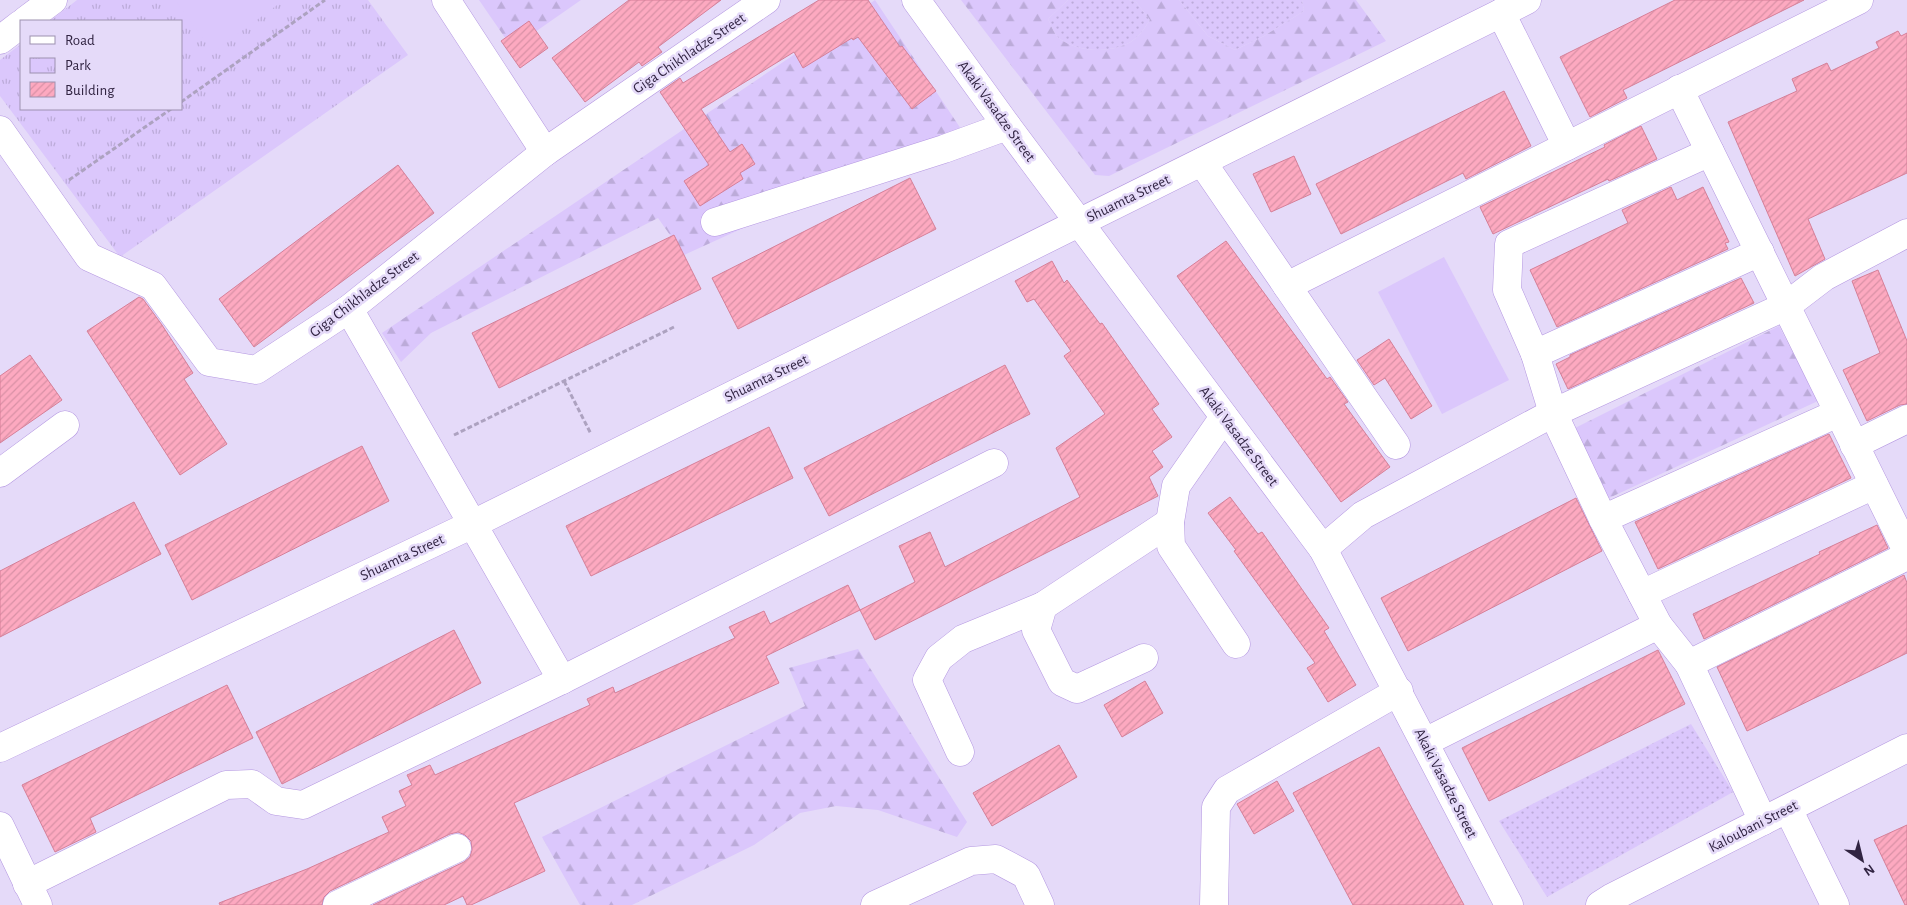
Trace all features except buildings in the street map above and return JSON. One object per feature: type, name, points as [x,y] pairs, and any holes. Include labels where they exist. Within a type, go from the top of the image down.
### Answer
[{"type":"street","points":[[26,20],[53,0]]},
{"type":"street","points":[[446,0],[545,152]]},
{"type":"street","name":"Giga Chikhladze Street","points":[[0,130],[89,256],[154,286],[209,362],[256,370],[349,309],[545,152],[766,0]]},
{"type":"street","name":"Akaki Vasadze Street","points":[[916,0],[1078,222],[1323,549],[1509,905]]},
{"type":"street","name":"Shuamta Street","points":[[0,748],[473,524],[1527,0]]},
{"type":"street","points":[[1287,286],[1859,0]]},
{"type":"street","points":[[1500,13],[1567,146]]},
{"type":"street","points":[[0,40],[20,25]]},
{"type":"street","points":[[1679,89],[1838,413],[1906,546],[1689,664]]},
{"type":"street","points":[[715,222],[944,149],[1007,126]]},
{"type":"street","points":[[1710,152],[1509,244],[1507,290],[1535,354],[1553,413],[1603,519],[1658,626],[1689,664],[1763,821]]},
{"type":"street","points":[[1202,162],[1396,445]]},
{"type":"street","points":[[1323,549],[1363,514],[1553,413],[1786,306],[1824,277],[1904,242]]},
{"type":"street","points":[[1535,354],[1760,252]]},
{"type":"street","points":[[349,309],[562,680]]},
{"type":"street","points":[[1603,519],[1838,413]]},
{"type":"street","points":[[1224,417],[1176,486],[1170,522],[1171,546],[1236,644]]},
{"type":"street","points":[[1854,445],[1907,418]]},
{"type":"street","points":[[0,473],[65,425]]},
{"type":"street","points":[[0,826],[32,894],[226,785],[252,784],[276,802],[303,805],[562,680],[994,463]]},
{"type":"street","points":[[1642,594],[1874,485]]},
{"type":"street","points":[[960,752],[927,680],[939,658],[963,639],[1043,606],[1170,522]]},
{"type":"street","points":[[1043,606],[1036,630],[1062,682],[1077,689],[1144,658]]},
{"type":"street","points":[[1425,742],[1658,626]]},
{"type":"street","points":[[1214,905],[1216,807],[1227,790],[1399,692]]},
{"type":"street","name":"Kaloubani Street","points":[[1600,905],[1610,898],[1907,748]]},
{"type":"street","points":[[1788,809],[1835,905]]},
{"type":"street","points":[[337,905],[457,848]]},
{"type":"street","points":[[875,905],[972,861],[996,859],[1026,875],[1040,905]]},
{"type":"path","points":[[182,101],[325,0]]},
{"type":"path","points":[[47,196],[170,110]]},
{"type":"path","points":[[428,448],[676,326]]},
{"type":"path","points":[[564,381],[604,458]]},
{"type":"green space","points":[[77,0],[368,0],[408,55],[120,257],[0,96],[0,60],[20,45],[20,110],[182,110],[182,20],[51,20]]},
{"type":"green space","points":[[175,0],[284,0],[213,52]]},
{"type":"green space","points":[[479,0],[581,0],[512,48]]},
{"type":"green space","points":[[875,0],[961,129],[684,255],[658,218],[431,333],[401,362],[382,333]]},
{"type":"green space","points":[[961,0],[1068,0],[1048,19],[1058,38],[1078,47],[1100,50],[1111,49],[1131,42],[1140,34],[1150,20],[1136,2],[1129,0],[1179,0],[1208,36],[1235,50],[1264,36],[1304,11],[1302,0],[1356,0],[1386,41],[1109,176],[1095,175]]},
{"type":"green space","points":[[1068,0],[1129,0],[1136,2],[1150,20],[1140,34],[1131,42],[1121,46],[1100,50],[1078,47],[1058,38],[1048,19]]},
{"type":"green space","points":[[1179,0],[1302,0],[1304,11],[1264,36],[1235,50],[1208,36]]},
{"type":"green space","points":[[1444,257],[1509,380],[1442,414],[1378,292]]},
{"type":"green space","points":[[1779,326],[1818,401],[1609,498],[1573,429]]},
{"type":"green space","points":[[858,649],[967,822],[957,837],[878,810],[836,806],[800,813],[754,845],[632,905],[580,905],[542,837],[805,706],[789,668]]},
{"type":"green space","points":[[1691,724],[1733,792],[1547,897],[1499,821]]}]
